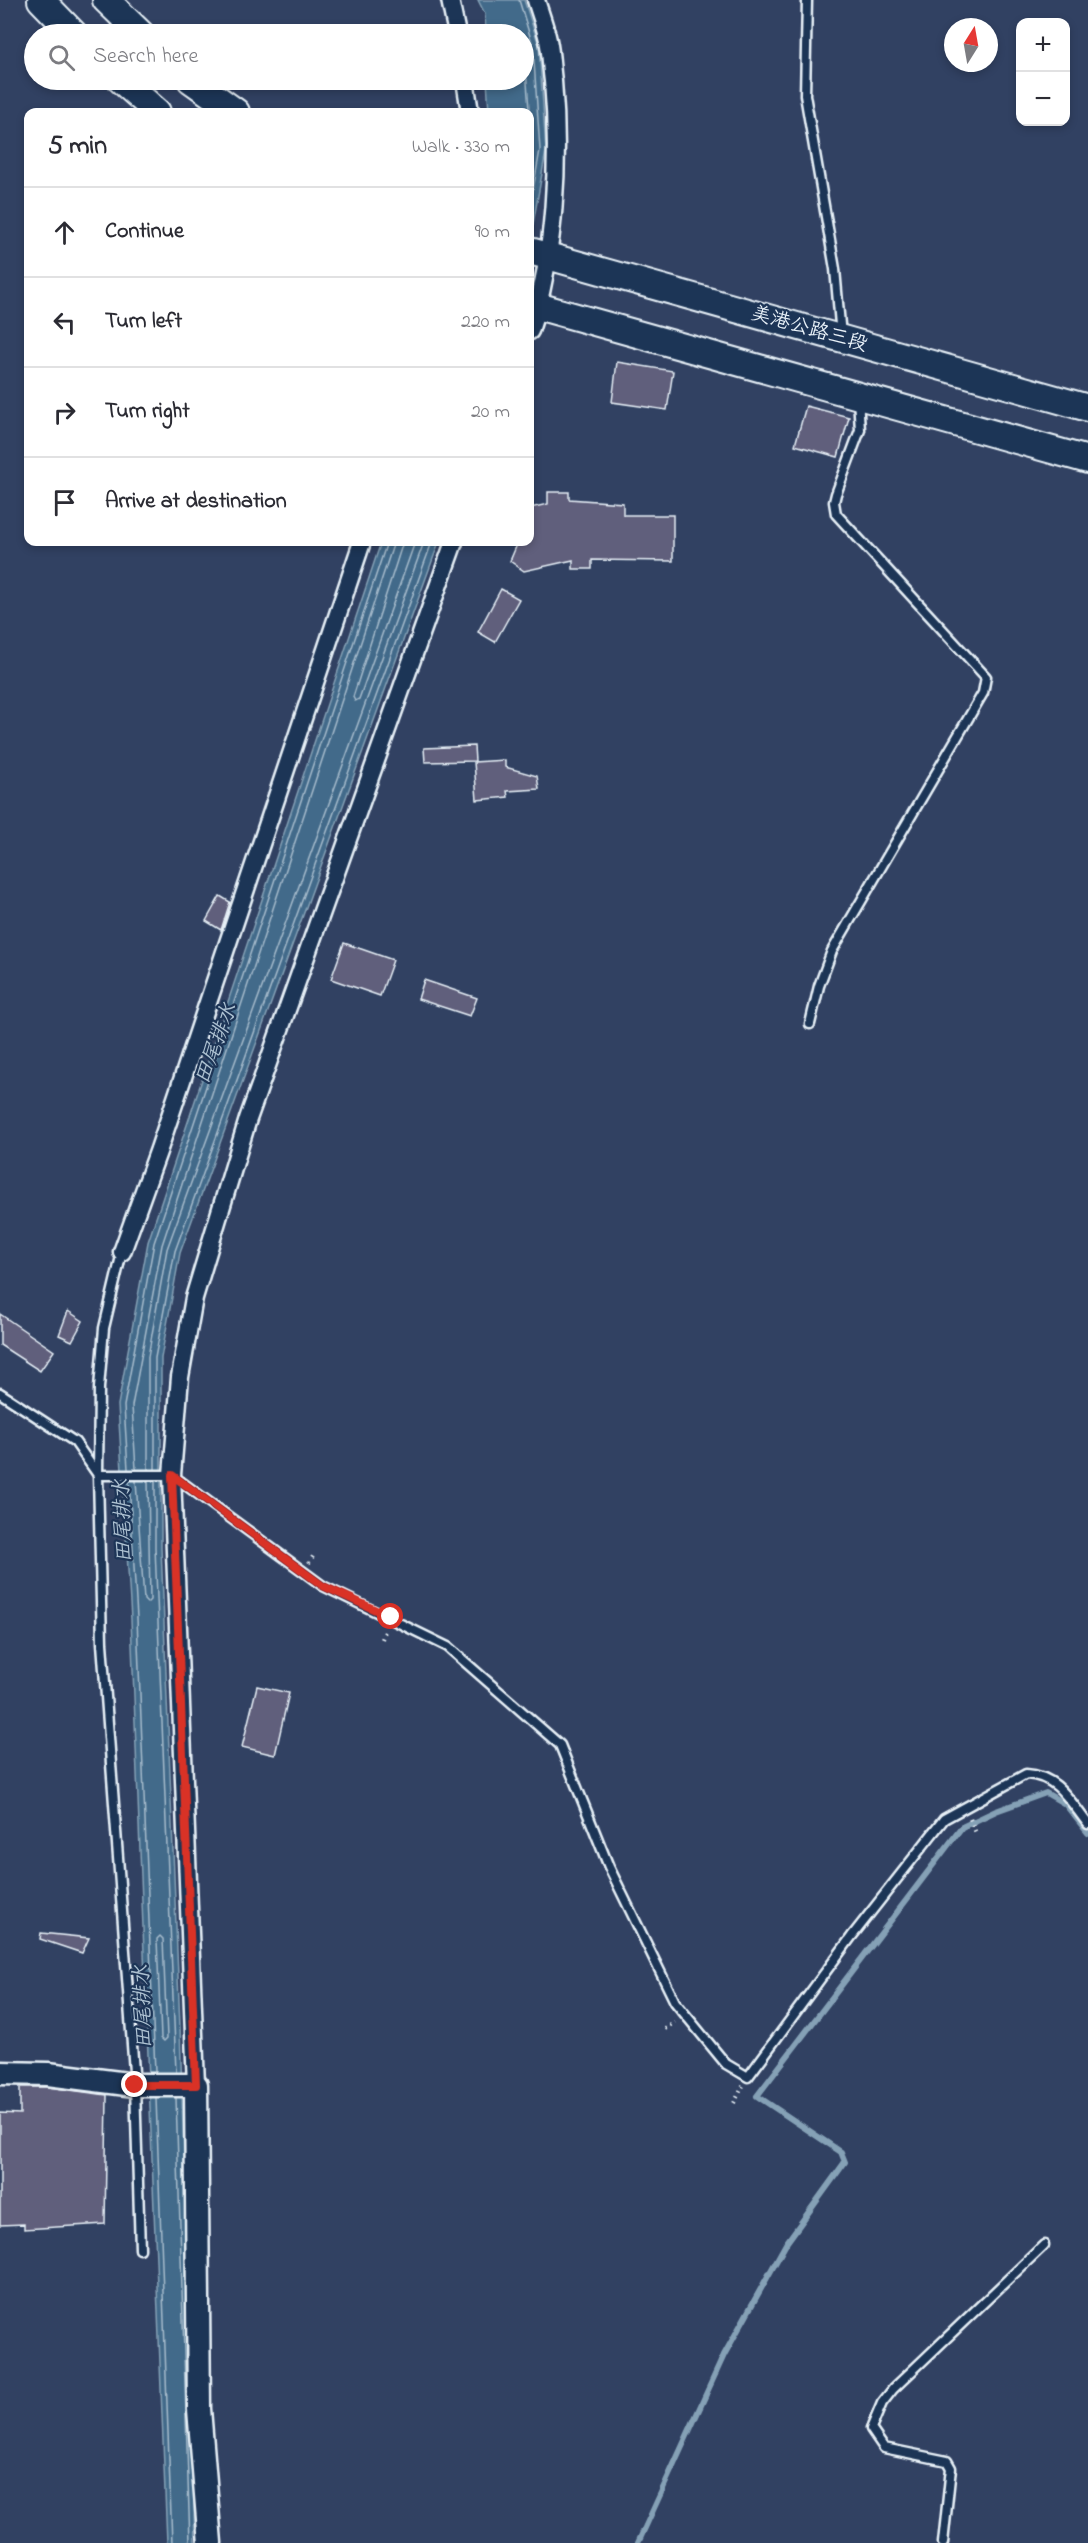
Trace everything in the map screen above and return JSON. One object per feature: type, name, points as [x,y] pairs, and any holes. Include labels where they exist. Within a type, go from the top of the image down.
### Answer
[{"type":"main road","points":[[41,0],[64,24]]},
{"type":"main road","points":[[106,0],[131,24]]},
{"type":"main road","points":[[132,90],[152,108]]},
{"type":"main road","points":[[205,90],[230,108]]},
{"type":"main road","name":"美港公路三段","points":[[539,254],[1088,408]]},
{"type":"main road","points":[[534,305],[1088,460]]},
{"type":"street","points":[[450,0],[455,24]]},
{"type":"street","points":[[534,305],[539,254],[556,156],[555,101],[549,42],[536,0]]},
{"type":"street","points":[[467,90],[469,108]]},
{"type":"street","points":[[122,1252],[159,1149],[361,546]]},
{"type":"street","points":[[210,2543],[200,2409],[196,2085],[172,1475],[180,1377],[197,1287],[248,1119],[453,546]]},
{"type":"street","points":[[0,2073],[48,2074],[135,2085],[196,2085]]},
{"type":"lane","points":[[807,0],[806,95],[835,269],[841,339]]},
{"type":"lane","points":[[810,1024],[819,986],[832,951],[983,693],[986,677],[836,514],[834,502],[836,494],[860,430],[858,395]]},
{"type":"lane","points":[[122,1252],[104,1328],[99,1388],[98,1475],[102,1643],[135,2085],[140,2249]]},
{"type":"lane","points":[[0,1393],[75,1442],[98,1475]]},
{"type":"lane","points":[[98,1475],[172,1475],[323,1586],[448,1647],[560,1745],[609,1867],[675,2002],[726,2064],[748,2077],[852,1936],[944,1819],[1026,1774],[1041,1775],[1050,1780],[1063,1792],[1088,1824]]},
{"type":"lane","points":[[943,2543],[951,2468],[947,2461],[884,2448],[871,2429],[882,2403],[893,2389],[1044,2245]]},
{"type":"water","points":[[478,0],[524,0],[532,24],[486,24],[485,14]]},
{"type":"water","points":[[534,30],[539,45],[546,151],[534,218],[534,108],[489,108],[488,90],[534,90]]},
{"type":"water","name":"田尾排水","points":[[380,546],[438,546],[180,1253],[161,1358],[161,1547],[180,2027],[195,2543],[167,2543],[131,1619],[118,1405],[148,1242]]},
{"type":"building","points":[[617,362],[673,371],[667,410],[612,402]]},
{"type":"building","points":[[806,406],[849,417],[838,457],[795,445]]},
{"type":"building","points":[[548,492],[569,492],[569,499],[623,503],[623,515],[673,515],[673,561],[592,560],[592,569],[573,569],[573,560],[524,571],[510,561],[516,546],[534,546],[534,507],[548,504]]},
{"type":"building","points":[[501,589],[519,599],[495,642],[478,632]]},
{"type":"building","points":[[474,746],[475,761],[425,762],[424,748]]},
{"type":"building","points":[[505,760],[505,767],[537,776],[539,789],[507,791],[508,797],[477,800],[474,762]]},
{"type":"building","points":[[220,896],[230,902],[221,930],[206,921]]},
{"type":"building","points":[[344,943],[393,960],[380,996],[331,979]]},
{"type":"building","points":[[424,980],[477,998],[470,1016],[418,999]]},
{"type":"building","points":[[68,1311],[83,1321],[72,1341],[59,1335]]},
{"type":"building","points":[[0,1314],[54,1351],[40,1371],[0,1345]]},
{"type":"building","points":[[257,1686],[289,1693],[275,1755],[242,1747]]},
{"type":"building","points":[[41,1933],[89,1938],[82,1953],[40,1939]]},
{"type":"building","points":[[20,2087],[47,2087],[107,2095],[105,2224],[24,2229],[24,2224],[0,2225],[0,2113],[20,2114]]},
{"type":"waterway","points":[[638,2543],[724,2355],[787,2242],[845,2162],[841,2152],[757,2096],[962,1827],[996,1811],[1046,1793],[1065,1804],[1088,1833]]},
{"type":"route","points":[[135,2085],[196,2085],[172,1475],[323,1586],[391,1617]]}]
